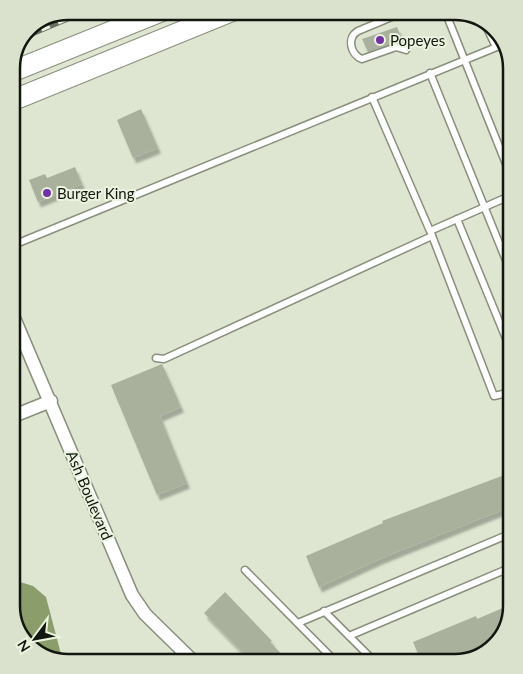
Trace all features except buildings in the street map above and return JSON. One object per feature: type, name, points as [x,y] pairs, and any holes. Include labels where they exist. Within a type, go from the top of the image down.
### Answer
[{"type":"main road","points":[[20,68],[140,20]]},
{"type":"main road","points":[[20,97],[210,20]]},
{"type":"street","name":"Ash Boulevard","points":[[20,331],[132,595],[145,614],[185,654]]},
{"type":"street","points":[[20,414],[51,402]]},
{"type":"lane","points":[[384,20],[353,34],[351,41],[355,54],[362,59],[396,47],[406,50]]},
{"type":"lane","points":[[449,20],[503,156]]},
{"type":"lane","points":[[20,242],[496,47],[492,37]]},
{"type":"lane","points":[[430,73],[503,252]]},
{"type":"lane","points":[[372,97],[431,234],[494,396],[503,394]]},
{"type":"lane","points":[[156,358],[164,359],[431,234],[457,219],[503,199]]},
{"type":"lane","points":[[457,219],[503,331]]},
{"type":"lane","points":[[298,623],[503,537]]},
{"type":"lane","points":[[244,570],[328,654]]},
{"type":"lane","points":[[349,636],[503,571]]},
{"type":"lane","points":[[324,611],[367,654]]},
{"type":"shaded area","points":[[20,582],[33,586],[46,597],[61,653],[41,646],[28,633],[20,612]]},
{"type":"railway","points":[[36,32],[65,20]]},
{"type":"place","name":"Popeyes","points":[[380,40]]},
{"type":"place","name":"Burger King","points":[[47,193]]}]
